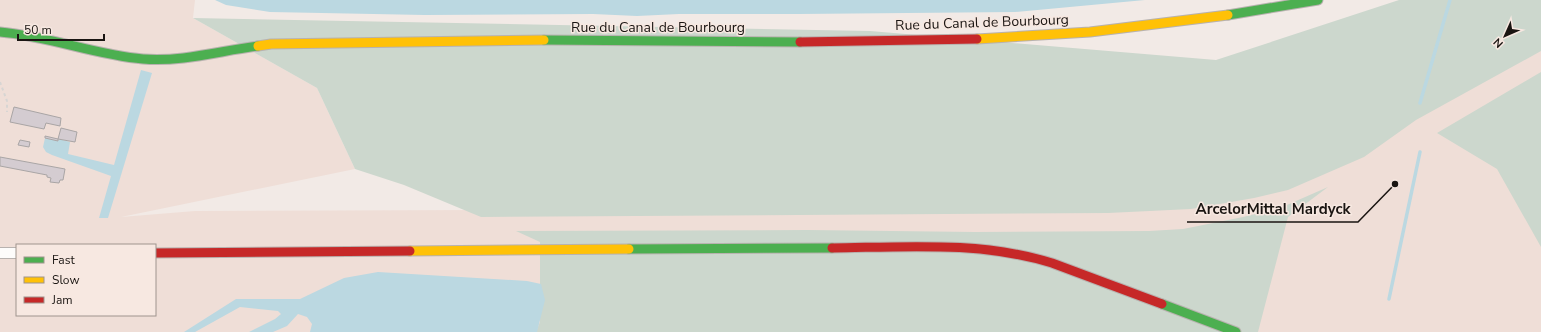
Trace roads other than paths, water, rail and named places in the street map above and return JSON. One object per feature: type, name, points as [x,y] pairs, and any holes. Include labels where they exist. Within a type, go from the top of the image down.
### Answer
[{"type":"street","name":"Rue du Canal de Bourbourg","points":[[0,32],[31,36],[127,57],[172,59],[202,56],[271,44],[572,40],[773,42],[990,38],[1090,32],[1178,22],[1252,12],[1318,0]]},
{"type":"street","points":[[156,253],[912,247],[985,248],[1026,255],[1052,263],[1236,332]]},
{"type":"street","points":[[0,253],[16,253]]},
{"type":"water","points":[[215,0],[1145,0],[1015,12],[679,14],[637,16],[593,14],[425,15],[270,12],[226,5]]},
{"type":"water","points":[[141,70],[152,73],[108,218],[99,218],[111,176],[46,152],[43,147],[45,138],[58,141],[59,139],[70,142],[68,154],[114,165]]},
{"type":"water","points":[[378,272],[527,281],[541,284],[545,300],[537,332],[310,332],[312,324],[307,317],[298,314],[287,326],[273,332],[249,332],[275,319],[281,314],[278,311],[240,307],[195,332],[184,332],[236,299],[300,299],[344,278]]},
{"type":"waterway","points":[[1420,103],[1450,0]]},
{"type":"waterway","points":[[1389,299],[1420,152]]},
{"type":"place","name":"ArcelorMittal Mardyck","points":[[1395,184]]}]
